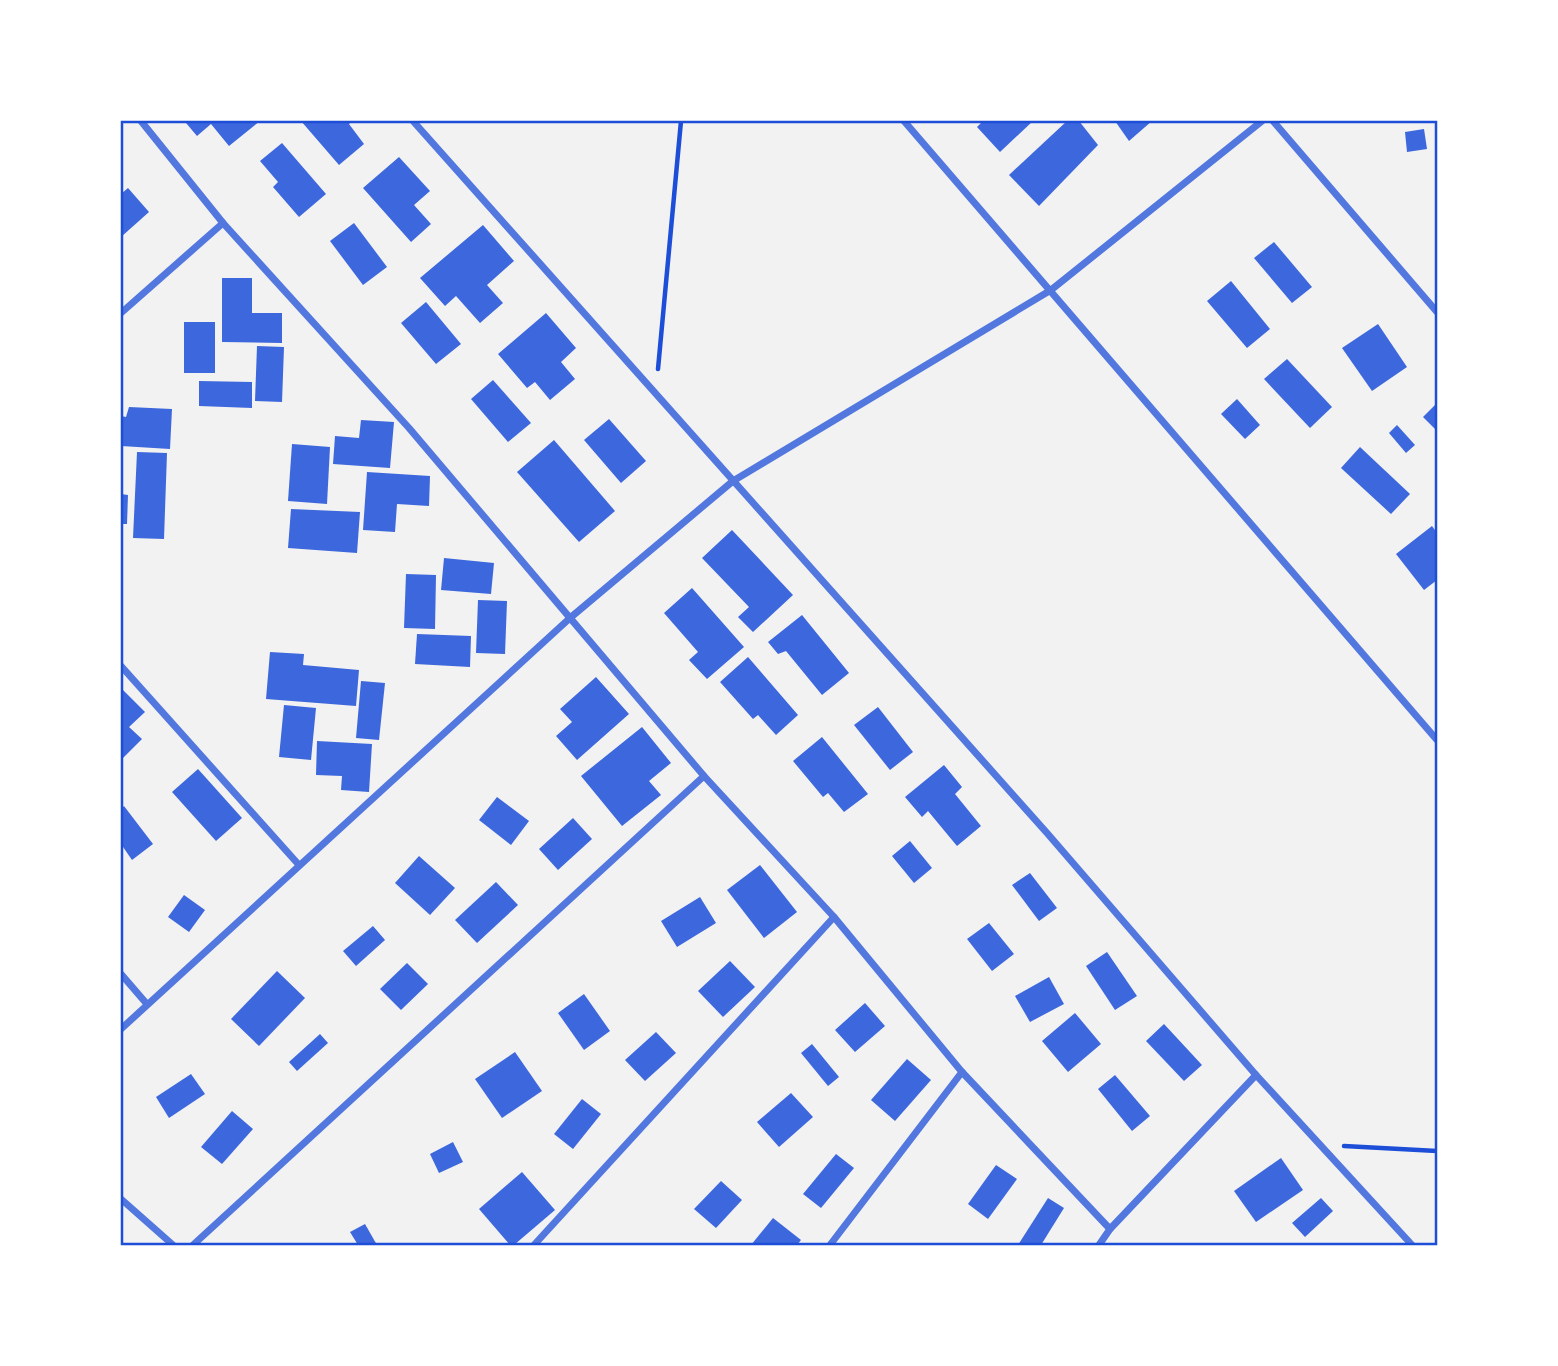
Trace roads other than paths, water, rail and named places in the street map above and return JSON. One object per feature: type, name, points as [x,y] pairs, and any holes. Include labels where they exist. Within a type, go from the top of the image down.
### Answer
[{"type":"street","points":[[141,121],[223,223],[409,428],[705,776],[834,917],[962,1072],[1110,1229]]},
{"type":"street","points":[[413,121],[1047,833],[1256,1074],[1412,1245]]},
{"type":"street","points":[[904,121],[1437,740]]},
{"type":"street","points":[[121,1029],[146,1003],[570,618],[733,481],[1051,290],[1262,121]]},
{"type":"street","points":[[1273,121],[1437,312]]},
{"type":"street","points":[[121,313],[223,223]]},
{"type":"street","points":[[121,666],[299,865]]},
{"type":"street","points":[[193,1245],[705,776]]},
{"type":"street","points":[[534,1245],[834,917]]},
{"type":"street","points":[[121,974],[146,1003]]},
{"type":"street","points":[[830,1245],[962,1072]]},
{"type":"street","points":[[1099,1245],[1110,1229],[1256,1074]]},
{"type":"street","points":[[121,1199],[173,1245]]}]
